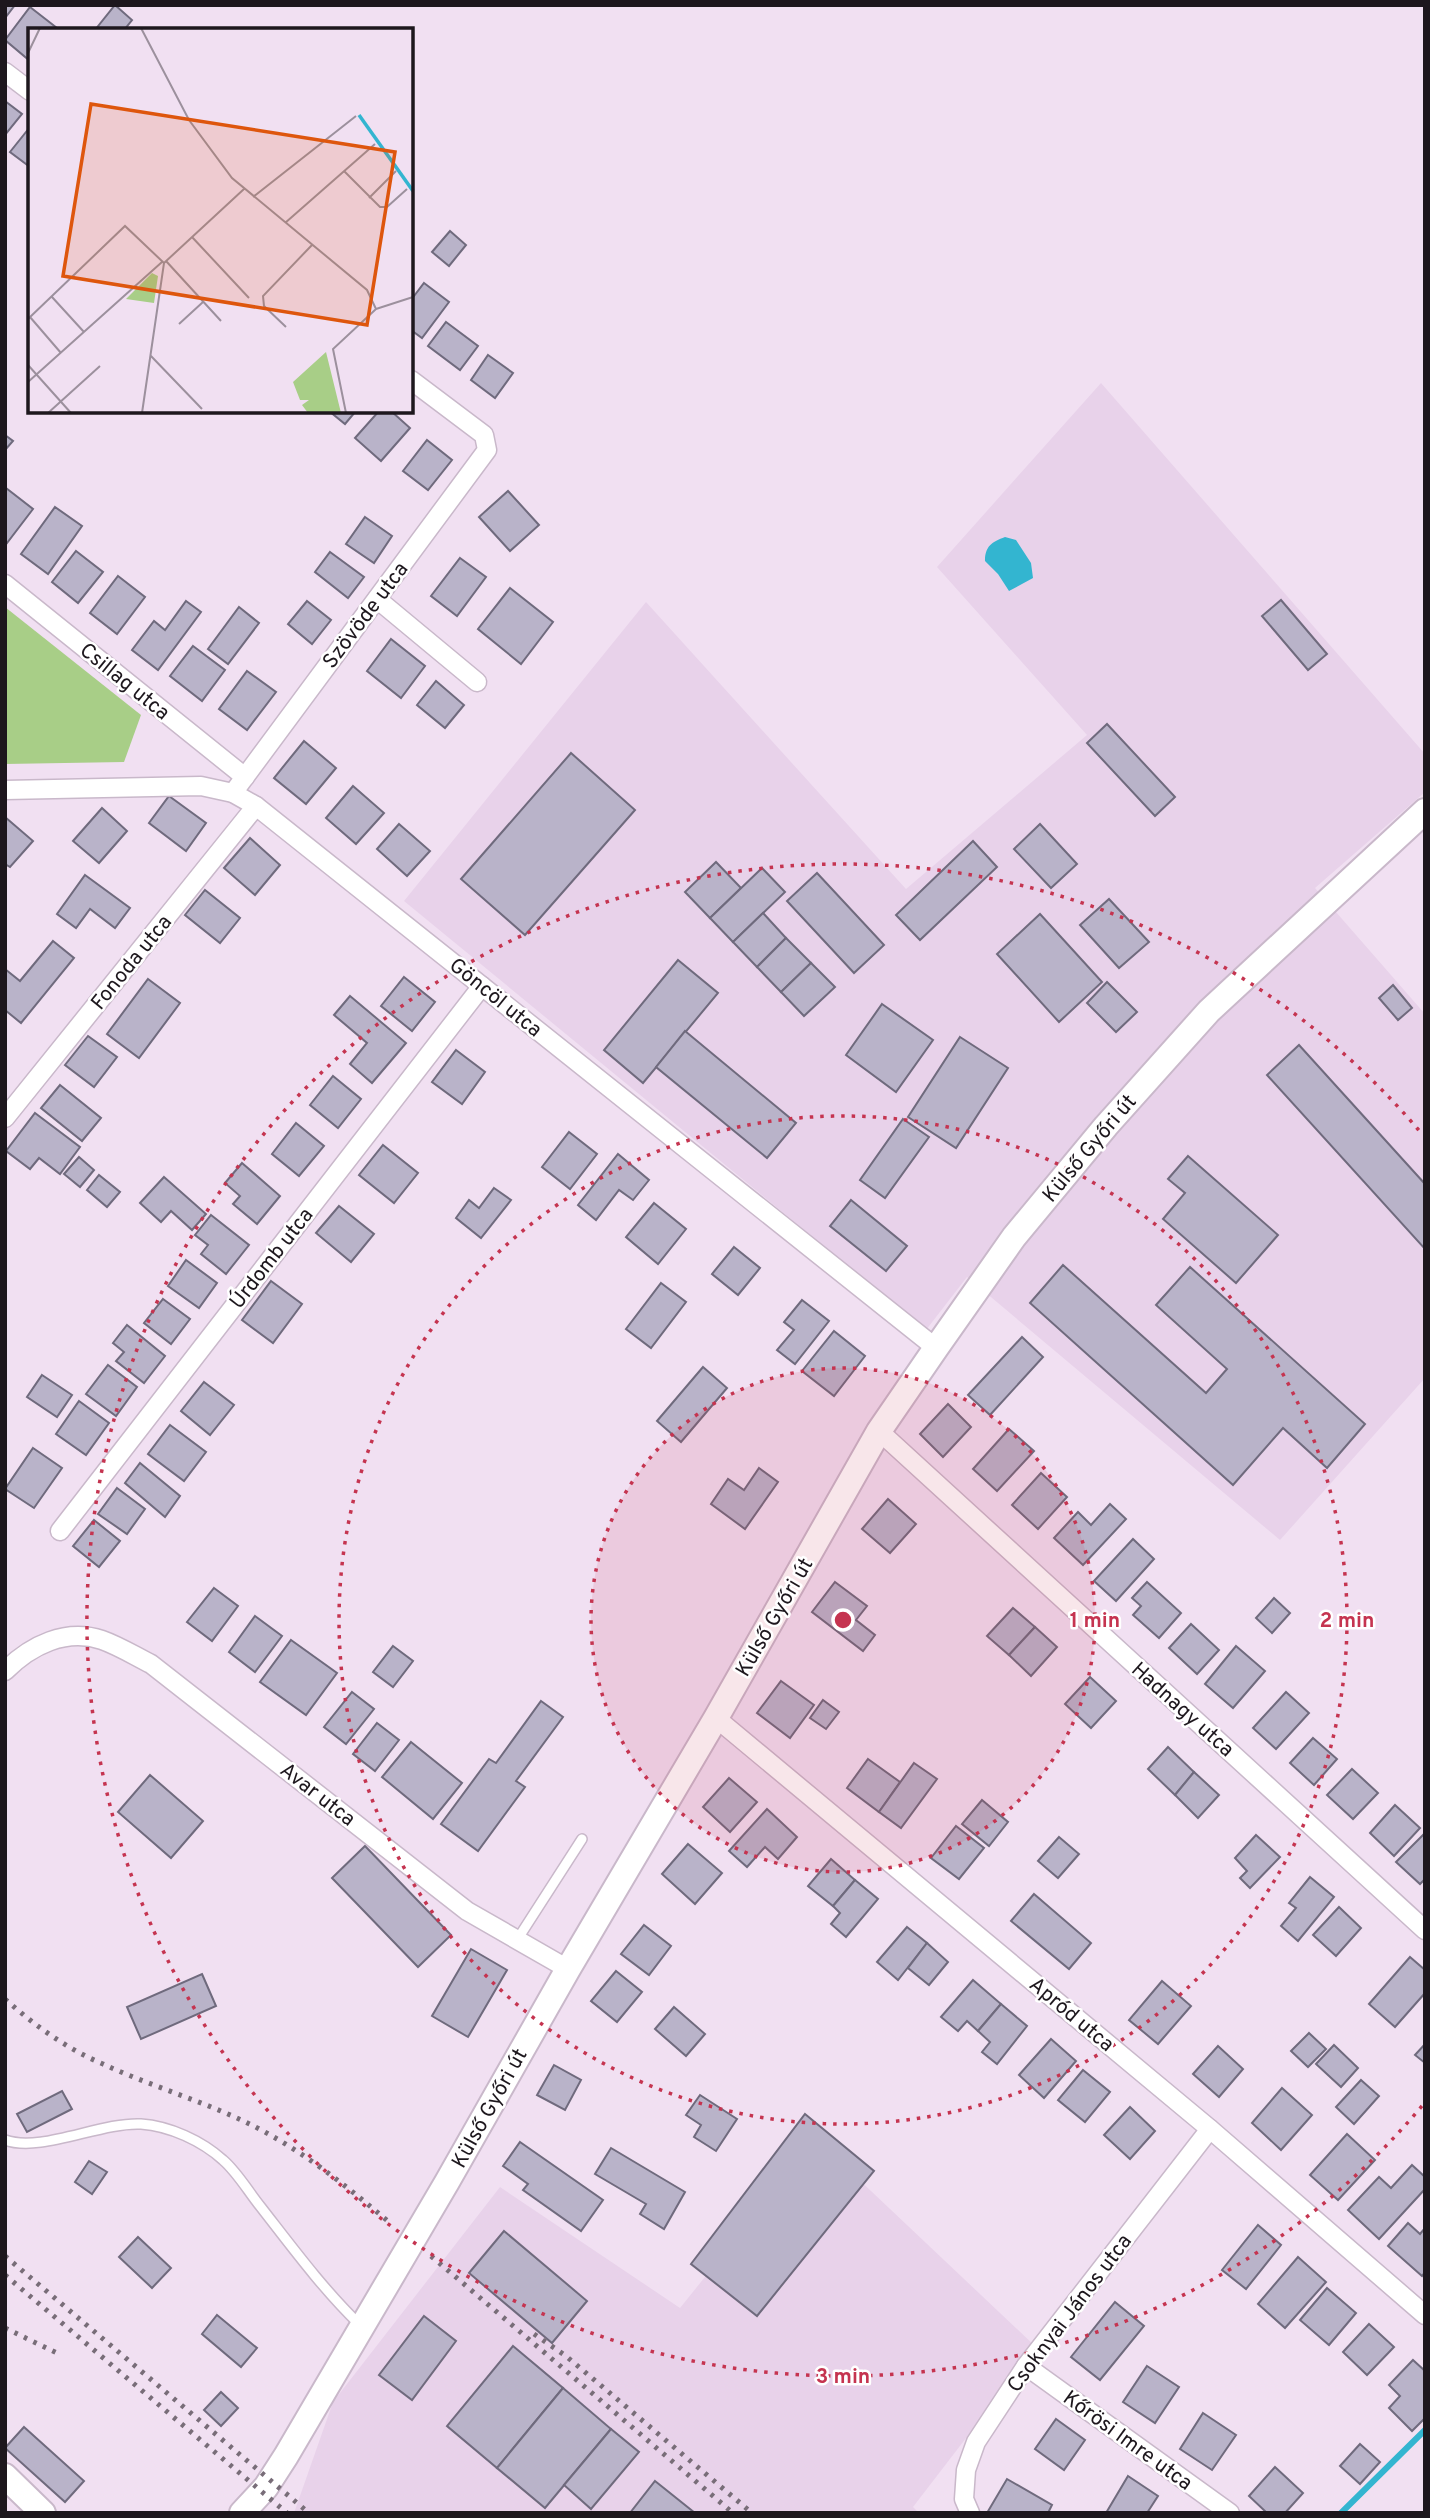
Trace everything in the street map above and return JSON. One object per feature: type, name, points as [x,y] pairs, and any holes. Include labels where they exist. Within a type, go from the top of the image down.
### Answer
[{"type":"main road","name":"Külső Győri út","points":[[242,2513],[275,2473],[716,1718],[879,1431],[936,1348],[1014,1237],[1105,1126],[1209,1011],[1425,811]]},
{"type":"main road","points":[[5,2476],[33,2510]]},
{"type":"street","points":[[5,72],[28,89]]},
{"type":"street","name":"Szövöde utca","points":[[233,793],[487,450],[484,435],[413,382]]},
{"type":"street","name":"Csillag utca","points":[[5,584],[245,777]]},
{"type":"street","points":[[377,599],[477,682]]},
{"type":"street","name":"Göncöl utca","points":[[5,790],[201,786],[233,793],[256,806],[936,1348]]},
{"type":"street","name":"Fonoda utca","points":[[5,1118],[256,806]]},
{"type":"street","name":"Úrdomb utca","points":[[60,1531],[482,986]]},
{"type":"street","name":"Hadnagy utca","points":[[879,1431],[1425,1930]]},
{"type":"street","name":"Avar utca","points":[[5,1671],[20,1656],[63,1635],[101,1639],[151,1664],[467,1911],[568,1969]]},
{"type":"street","name":"Apród utca","points":[[716,1718],[1210,2129],[1425,2315]]},
{"type":"street","name":"Csoknyai János utca","points":[[970,2513],[964,2500],[966,2470],[975,2442],[1026,2367],[1210,2129]]},
{"type":"street","name":"Kőrösi Imre utca","points":[[1026,2367],[1230,2513]]},
{"type":"lane","points":[[517,1940],[582,1839]]},
{"type":"lane","points":[[5,2140],[14,2143],[48,2140],[108,2126],[142,2124],[169,2129],[192,2139],[224,2160],[331,2297],[361,2326]]},
{"type":"shaded area","points":[[1101,383],[1425,754],[1425,792],[1315,888],[1425,1014],[1425,1378],[1280,1540],[967,1277],[926,1330],[404,901],[646,602],[906,889],[1087,735],[937,567]]},
{"type":"shaded area","points":[[816,2139],[1036,2347],[913,2507],[919,2513],[294,2513],[333,2402],[500,2187],[680,2308]]},
{"type":"green space","points":[[5,607],[141,715],[124,762],[5,764]]},
{"type":"water","points":[[1005,537],[1016,540],[1031,563],[1033,578],[1009,591],[985,561],[990,545]]},
{"type":"building","points":[[5,5],[15,5],[5,18]]},
{"type":"building","points":[[115,5],[132,20],[126,28],[97,28]]},
{"type":"building","points":[[30,7],[57,28],[28,28],[28,59],[5,40]]},
{"type":"building","points":[[5,101],[22,114],[5,135]]},
{"type":"building","points":[[28,130],[28,166],[10,152]]},
{"type":"building","points":[[450,231],[466,245],[449,266],[432,252]]},
{"type":"building","points":[[424,283],[449,302],[422,338],[413,331],[413,297]]},
{"type":"building","points":[[446,322],[478,346],[460,370],[428,346]]},
{"type":"building","points":[[488,355],[513,373],[495,398],[471,380]]},
{"type":"building","points":[[331,413],[354,413],[345,424]]},
{"type":"building","points":[[377,413],[393,413],[410,428],[381,461],[355,438]]},
{"type":"building","points":[[5,435],[13,441],[5,450]]},
{"type":"building","points":[[427,440],[452,460],[428,490],[403,471]]},
{"type":"building","points":[[6,488],[33,509],[7,543],[5,541]]},
{"type":"building","points":[[508,491],[539,525],[510,551],[479,517]]},
{"type":"building","points":[[55,507],[82,526],[48,574],[21,554]]},
{"type":"building","points":[[365,517],[392,536],[374,563],[346,544]]},
{"type":"building","points":[[76,551],[103,572],[78,603],[52,582]]},
{"type":"building","points":[[330,552],[364,577],[348,598],[315,572]]},
{"type":"building","points":[[460,558],[486,577],[457,616],[431,596]]},
{"type":"building","points":[[118,576],[145,597],[117,634],[90,613]]},
{"type":"building","points":[[510,588],[553,622],[521,664],[478,629]]},
{"type":"building","points":[[1281,600],[1327,654],[1308,670],[1262,616]]},
{"type":"building","points":[[186,601],[201,612],[158,670],[132,650],[154,621],[165,630]]},
{"type":"building","points":[[307,601],[331,620],[312,644],[288,624]]},
{"type":"building","points":[[239,607],[259,623],[228,664],[208,649]]},
{"type":"building","points":[[391,639],[425,666],[401,698],[367,671]]},
{"type":"building","points":[[193,646],[225,670],[202,701],[170,676]]},
{"type":"building","points":[[247,671],[276,692],[247,730],[219,709]]},
{"type":"building","points":[[436,681],[464,705],[445,728],[417,705]]},
{"type":"building","points":[[1107,724],[1175,797],[1155,816],[1087,743]]},
{"type":"building","points":[[304,741],[336,768],[306,804],[274,778]]},
{"type":"building","points":[[571,753],[635,810],[525,935],[461,879]]},
{"type":"building","points":[[353,786],[384,813],[356,844],[326,818]]},
{"type":"building","points":[[169,796],[206,823],[186,851],[149,823]]},
{"type":"building","points":[[102,808],[127,831],[99,863],[73,841]]},
{"type":"building","points":[[5,817],[33,841],[10,867],[5,864]]},
{"type":"building","points":[[399,824],[430,851],[407,876],[377,849]]},
{"type":"building","points":[[1040,824],[1077,864],[1051,888],[1014,849]]},
{"type":"building","points":[[250,838],[280,865],[255,895],[224,868]]},
{"type":"building","points":[[973,841],[997,867],[920,940],[896,915]]},
{"type":"building","points":[[716,862],[741,888],[710,918],[685,892]]},
{"type":"building","points":[[762,868],[785,892],[733,942],[710,918]]},
{"type":"building","points":[[817,873],[884,945],[854,973],[787,901]]},
{"type":"building","points":[[85,875],[130,908],[115,928],[90,909],[76,928],[57,914]]},
{"type":"building","points":[[205,890],[240,918],[220,943],[185,915]]},
{"type":"building","points":[[1109,899],[1149,942],[1119,968],[1080,925]]},
{"type":"building","points":[[763,913],[786,938],[757,967],[733,942]]},
{"type":"building","points":[[1040,914],[1102,982],[1059,1022],[997,954]]},
{"type":"building","points":[[786,938],[811,963],[781,992],[757,967]]},
{"type":"building","points":[[53,941],[74,958],[21,1023],[5,1010],[5,969],[20,981]]},
{"type":"building","points":[[678,960],[718,993],[643,1083],[604,1050]]},
{"type":"building","points":[[811,963],[835,987],[804,1016],[781,992]]},
{"type":"building","points":[[404,977],[435,1002],[412,1031],[381,1006]]},
{"type":"building","points":[[148,979],[180,1003],[139,1058],[107,1034]]},
{"type":"building","points":[[1107,982],[1137,1012],[1116,1032],[1087,1003]]},
{"type":"building","points":[[1393,985],[1412,1008],[1398,1020],[1379,998]]},
{"type":"building","points":[[350,996],[406,1043],[372,1083],[350,1064],[367,1043],[334,1015]]},
{"type":"building","points":[[882,1004],[933,1040],[896,1092],[846,1055]]},
{"type":"building","points":[[685,1031],[796,1123],[767,1158],[656,1067]]},
{"type":"building","points":[[88,1036],[117,1057],[94,1087],[65,1065]]},
{"type":"building","points":[[960,1037],[1008,1068],[956,1148],[908,1117]]},
{"type":"building","points":[[1299,1045],[1425,1184],[1425,1249],[1267,1075]]},
{"type":"building","points":[[456,1050],[485,1072],[462,1104],[432,1082]]},
{"type":"building","points":[[333,1076],[361,1099],[338,1128],[310,1105]]},
{"type":"building","points":[[60,1085],[101,1118],[82,1141],[41,1108]]},
{"type":"building","points":[[35,1113],[80,1147],[60,1174],[39,1158],[30,1169],[6,1151]]},
{"type":"building","points":[[903,1119],[929,1137],[885,1198],[860,1180]]},
{"type":"building","points":[[296,1123],[324,1146],[299,1176],[272,1154]]},
{"type":"building","points":[[569,1132],[597,1154],[570,1189],[542,1167]]},
{"type":"building","points":[[383,1145],[418,1173],[394,1203],[359,1175]]},
{"type":"building","points":[[618,1154],[649,1180],[633,1200],[619,1190],[596,1220],[578,1205]]},
{"type":"building","points":[[1188,1156],[1278,1235],[1236,1283],[1163,1219],[1185,1193],[1168,1179]]},
{"type":"building","points":[[79,1157],[94,1170],[80,1187],[64,1174]]},
{"type":"building","points":[[242,1163],[280,1196],[257,1224],[233,1204],[240,1196],[225,1183]]},
{"type":"building","points":[[99,1175],[120,1192],[107,1207],[87,1190]]},
{"type":"building","points":[[164,1177],[206,1214],[192,1230],[171,1211],[161,1222],[140,1203]]},
{"type":"building","points":[[494,1188],[511,1200],[481,1238],[456,1218],[469,1200],[479,1208]]},
{"type":"building","points":[[851,1200],[907,1246],[886,1271],[830,1226]]},
{"type":"building","points":[[654,1203],[686,1229],[658,1264],[626,1237]]},
{"type":"building","points":[[339,1206],[374,1234],[351,1262],[316,1233]]},
{"type":"building","points":[[211,1215],[249,1245],[226,1274],[201,1254],[208,1245],[195,1235]]},
{"type":"building","points":[[734,1247],[760,1268],[738,1295],[712,1274]]},
{"type":"building","points":[[186,1260],[217,1283],[199,1308],[168,1286]]},
{"type":"building","points":[[1063,1265],[1206,1393],[1227,1369],[1156,1305],[1190,1267],[1365,1424],[1327,1468],[1283,1428],[1233,1485],[1030,1303]]},
{"type":"building","points":[[271,1281],[302,1304],[273,1343],[242,1320]]},
{"type":"building","points":[[661,1283],[686,1302],[651,1348],[626,1329]]},
{"type":"building","points":[[163,1299],[190,1319],[171,1344],[144,1323]]},
{"type":"building","points":[[802,1300],[829,1321],[795,1364],[777,1350],[794,1330],[784,1322]]},
{"type":"building","points":[[127,1325],[165,1356],[144,1383],[116,1361],[124,1352],[113,1343]]},
{"type":"building","points":[[834,1331],[865,1356],[834,1396],[802,1371]]},
{"type":"building","points":[[1022,1337],[1043,1357],[990,1415],[968,1395]]},
{"type":"building","points":[[108,1365],[137,1387],[116,1416],[86,1394]]},
{"type":"building","points":[[703,1367],[727,1388],[681,1442],[657,1421]]},
{"type":"building","points":[[42,1375],[72,1395],[57,1417],[27,1397]]},
{"type":"building","points":[[204,1382],[234,1405],[210,1435],[181,1411]]},
{"type":"building","points":[[79,1401],[109,1423],[86,1455],[56,1434]]},
{"type":"building","points":[[948,1404],[971,1427],[943,1457],[920,1434]]},
{"type":"building","points":[[170,1425],[206,1452],[184,1481],[148,1454]]},
{"type":"building","points":[[1009,1429],[1034,1451],[997,1491],[973,1469]]},
{"type":"building","points":[[33,1448],[62,1468],[34,1508],[5,1489]]},
{"type":"building","points":[[140,1463],[180,1496],[165,1517],[125,1483]]},
{"type":"building","points":[[759,1468],[778,1482],[745,1529],[711,1504],[728,1479],[744,1490]]},
{"type":"building","points":[[1041,1473],[1067,1497],[1038,1529],[1012,1505]]},
{"type":"building","points":[[117,1488],[145,1509],[127,1534],[98,1514]]},
{"type":"building","points":[[888,1499],[916,1524],[890,1553],[862,1529]]},
{"type":"building","points":[[1110,1504],[1126,1519],[1083,1565],[1054,1538],[1078,1512],[1091,1525]]},
{"type":"building","points":[[94,1520],[120,1541],[99,1567],[73,1546]]},
{"type":"building","points":[[1133,1539],[1154,1559],[1116,1601],[1094,1581]]},
{"type":"building","points":[[835,1582],[867,1606],[856,1620],[875,1635],[863,1651],[812,1612]]},
{"type":"building","points":[[1147,1582],[1181,1613],[1159,1638],[1133,1615],[1141,1606],[1132,1598]]},
{"type":"building","points":[[214,1588],[238,1606],[212,1641],[187,1622]]},
{"type":"building","points":[[1274,1598],[1290,1613],[1272,1633],[1256,1618]]},
{"type":"building","points":[[1013,1608],[1035,1627],[1009,1655],[987,1636]]},
{"type":"building","points":[[255,1616],[282,1636],[255,1672],[229,1652]]},
{"type":"building","points":[[1191,1624],[1219,1650],[1197,1674],[1169,1648]]},
{"type":"building","points":[[1035,1627],[1057,1647],[1031,1676],[1009,1655]]},
{"type":"building","points":[[291,1640],[337,1673],[306,1715],[260,1682]]},
{"type":"building","points":[[393,1646],[413,1661],[393,1687],[373,1672]]},
{"type":"building","points":[[1236,1646],[1265,1671],[1233,1708],[1205,1684]]},
{"type":"building","points":[[1090,1677],[1116,1701],[1091,1728],[1065,1704]]},
{"type":"building","points":[[781,1681],[814,1705],[790,1738],[757,1713]]},
{"type":"building","points":[[352,1692],[374,1709],[346,1744],[324,1727]]},
{"type":"building","points":[[1286,1692],[1309,1713],[1276,1749],[1253,1728]]},
{"type":"building","points":[[823,1700],[839,1712],[826,1729],[810,1718]]},
{"type":"building","points":[[541,1701],[563,1717],[516,1781],[525,1787],[478,1851],[441,1824],[489,1759],[496,1763]]},
{"type":"building","points":[[377,1723],[399,1740],[375,1771],[353,1754]]},
{"type":"building","points":[[1313,1738],[1337,1759],[1314,1785],[1290,1763]]},
{"type":"building","points":[[411,1742],[462,1783],[433,1819],[382,1777]]},
{"type":"building","points":[[1168,1747],[1194,1772],[1175,1795],[1148,1769]]},
{"type":"building","points":[[868,1759],[900,1782],[879,1812],[847,1788]]},
{"type":"building","points":[[914,1763],[937,1779],[901,1828],[879,1812]]},
{"type":"building","points":[[1352,1769],[1378,1793],[1353,1819],[1327,1795]]},
{"type":"building","points":[[1194,1772],[1219,1795],[1198,1818],[1175,1795]]},
{"type":"building","points":[[150,1775],[203,1821],[171,1858],[118,1812]]},
{"type":"building","points":[[729,1778],[757,1802],[730,1832],[703,1807]]},
{"type":"building","points":[[982,1800],[1008,1822],[989,1846],[962,1824]]},
{"type":"building","points":[[1395,1805],[1420,1828],[1394,1856],[1370,1833]]},
{"type":"building","points":[[767,1809],[797,1837],[778,1859],[765,1847],[747,1867],[729,1851]]},
{"type":"building","points":[[956,1826],[984,1848],[959,1879],[931,1858]]},
{"type":"building","points":[[1425,1833],[1425,1879],[1420,1884],[1396,1862]]},
{"type":"building","points":[[1256,1835],[1280,1857],[1250,1888],[1240,1878],[1247,1871],[1235,1858]]},
{"type":"building","points":[[1059,1837],[1079,1854],[1058,1878],[1038,1861]]},
{"type":"building","points":[[688,1844],[722,1873],[695,1904],[662,1874]]},
{"type":"building","points":[[365,1846],[451,1935],[418,1967],[332,1878]]},
{"type":"building","points":[[831,1859],[855,1880],[833,1906],[808,1886]]},
{"type":"building","points":[[1310,1877],[1334,1897],[1298,1941],[1281,1926],[1296,1908],[1289,1903]]},
{"type":"building","points":[[855,1880],[878,1899],[846,1937],[831,1924],[840,1913],[833,1906]]},
{"type":"building","points":[[1034,1894],[1091,1943],[1069,1969],[1011,1921]]},
{"type":"building","points":[[1339,1907],[1361,1928],[1336,1956],[1313,1935]]},
{"type":"building","points":[[644,1925],[671,1946],[649,1975],[621,1954]]},
{"type":"building","points":[[907,1927],[927,1943],[898,1980],[877,1962]]},
{"type":"building","points":[[927,1943],[948,1962],[929,1985],[908,1968]]},
{"type":"building","points":[[471,1949],[507,1970],[468,2037],[432,2016]]},
{"type":"building","points":[[1410,1957],[1425,1970],[1425,1993],[1395,2027],[1369,2004]]},
{"type":"building","points":[[616,1971],[642,1992],[617,2022],[591,2001]]},
{"type":"building","points":[[202,1974],[216,2006],[141,2039],[127,2007]]},
{"type":"building","points":[[973,1980],[1001,2004],[978,2031],[967,2021],[958,2031],[941,2017]]},
{"type":"building","points":[[1162,1981],[1191,2006],[1158,2044],[1129,2020]]},
{"type":"building","points":[[1001,2004],[1027,2026],[997,2064],[982,2052],[990,2042],[978,2031]]},
{"type":"building","points":[[674,2007],[705,2034],[686,2056],[655,2029]]},
{"type":"building","points":[[1309,2033],[1326,2049],[1308,2067],[1291,2051]]},
{"type":"building","points":[[1051,2039],[1076,2061],[1044,2098],[1019,2075]]},
{"type":"building","points":[[1425,2044],[1425,2063],[1415,2055]]},
{"type":"building","points":[[1334,2045],[1358,2068],[1341,2087],[1316,2064]]},
{"type":"building","points":[[1218,2046],[1243,2069],[1219,2097],[1193,2074]]},
{"type":"building","points":[[554,2065],[581,2080],[565,2110],[537,2095]]},
{"type":"building","points":[[1083,2070],[1110,2092],[1085,2122],[1058,2100]]},
{"type":"building","points":[[1361,2080],[1379,2096],[1354,2124],[1336,2107]]},
{"type":"building","points":[[1282,2088],[1312,2115],[1281,2150],[1252,2123]]},
{"type":"building","points":[[62,2091],[72,2109],[27,2132],[17,2114]]},
{"type":"building","points":[[700,2095],[737,2119],[716,2151],[694,2137],[701,2125],[686,2115]]},
{"type":"building","points":[[1130,2107],[1155,2131],[1130,2159],[1104,2135]]},
{"type":"building","points":[[805,2114],[874,2171],[757,2316],[691,2264]]},
{"type":"building","points":[[1347,2134],[1375,2160],[1338,2200],[1310,2175]]},
{"type":"building","points":[[520,2142],[603,2200],[581,2231],[523,2190],[528,2184],[503,2166]]},
{"type":"building","points":[[611,2148],[685,2192],[664,2229],[640,2214],[646,2204],[595,2174]]},
{"type":"building","points":[[89,2161],[107,2172],[92,2194],[75,2182]]},
{"type":"building","points":[[1412,2165],[1425,2177],[1425,2189],[1379,2239],[1348,2210],[1379,2177],[1391,2188]]},
{"type":"building","points":[[1408,2223],[1420,2234],[1425,2228],[1425,2272],[1422,2276],[1388,2246]]},
{"type":"building","points":[[1258,2225],[1281,2245],[1246,2289],[1222,2270]]},
{"type":"building","points":[[504,2231],[587,2301],[552,2343],[469,2273]]},
{"type":"building","points":[[138,2237],[171,2268],[152,2288],[119,2257]]},
{"type":"building","points":[[1298,2257],[1326,2282],[1285,2328],[1258,2304]]},
{"type":"building","points":[[1327,2288],[1356,2313],[1329,2345],[1300,2320]]},
{"type":"building","points":[[1115,2302],[1144,2326],[1100,2380],[1071,2357]]},
{"type":"building","points":[[217,2315],[257,2348],[241,2367],[202,2334]]},
{"type":"building","points":[[424,2316],[456,2341],[412,2400],[379,2375]]},
{"type":"building","points":[[1369,2324],[1394,2347],[1367,2375],[1343,2352]]},
{"type":"building","points":[[513,2346],[563,2388],[497,2468],[447,2426]]},
{"type":"building","points":[[1413,2360],[1425,2371],[1425,2418],[1412,2431],[1389,2408],[1400,2396],[1389,2385]]},
{"type":"building","points":[[1147,2366],[1179,2387],[1155,2423],[1123,2402]]},
{"type":"building","points":[[563,2388],[611,2429],[545,2508],[497,2468]]},
{"type":"building","points":[[221,2392],[238,2408],[221,2426],[204,2410]]},
{"type":"building","points":[[1203,2413],[1236,2435],[1212,2470],[1180,2449]]},
{"type":"building","points":[[1056,2419],[1085,2440],[1064,2470],[1035,2449]]},
{"type":"building","points":[[24,2427],[84,2481],[65,2502],[5,2448]]},
{"type":"building","points":[[611,2429],[639,2452],[591,2509],[564,2485]]},
{"type":"building","points":[[1360,2444],[1380,2462],[1360,2484],[1340,2466]]},
{"type":"building","points":[[1275,2467],[1303,2493],[1285,2513],[1267,2513],[1249,2496]]},
{"type":"building","points":[[1128,2476],[1158,2496],[1147,2513],[1106,2513]]},
{"type":"building","points":[[1007,2479],[1052,2505],[1048,2513],[987,2513]]},
{"type":"building","points":[[655,2481],[695,2513],[630,2513]]},
{"type":"waterway","points":[[1341,2513],[1425,2430]]},
{"type":"railway","points":[[5,1999],[51,2036],[90,2058],[258,2128],[336,2179],[390,2223]]},
{"type":"railway","points":[[5,2256],[309,2513]]},
{"type":"railway","points":[[431,2256],[733,2513]]},
{"type":"railway","points":[[5,2275],[287,2513]]},
{"type":"railway","points":[[5,2328],[59,2354]]},
{"type":"railway","points":[[534,2334],[566,2356],[752,2513]]}]
